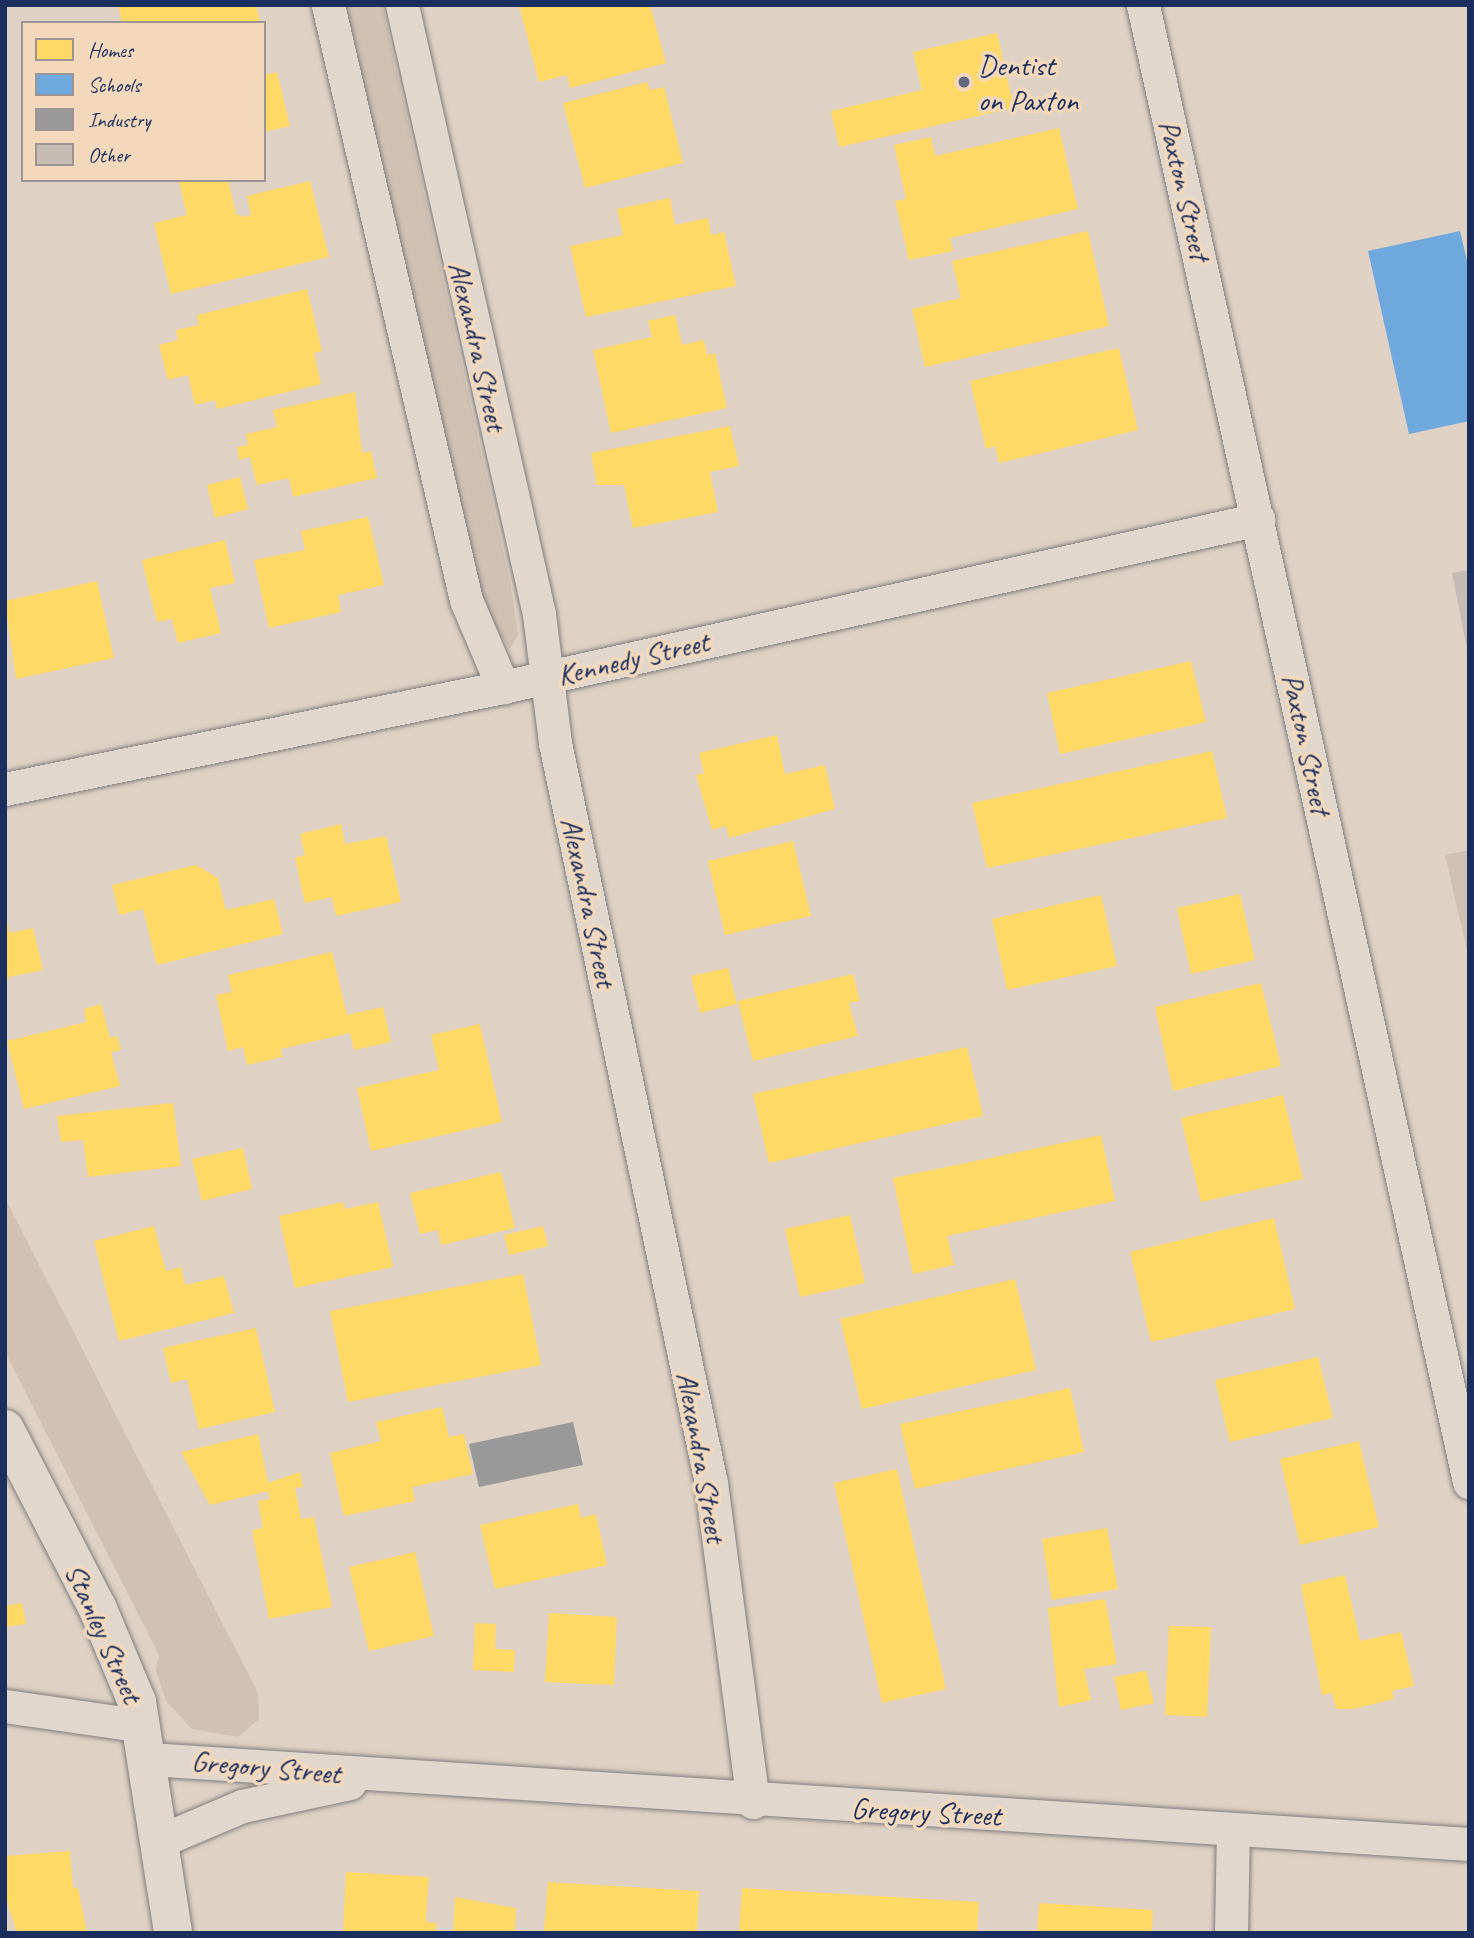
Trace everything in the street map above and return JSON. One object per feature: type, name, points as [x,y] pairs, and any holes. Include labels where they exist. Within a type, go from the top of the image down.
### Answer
[{"type":"main road","name":"Stanley Street","points":[[5,1429],[97,1607],[146,1742],[162,1840],[173,1933]]},
{"type":"street","points":[[328,5],[466,600],[503,687]]},
{"type":"street","name":"Alexandra Street","points":[[402,5],[538,614],[545,678],[711,1483],[753,1802]]},
{"type":"street","name":"Paxton Street","points":[[1143,5],[1259,519],[1469,1482]]},
{"type":"street","name":"Kennedy Street","points":[[5,789],[545,678],[1259,519]]},
{"type":"street","name":"Gregory Street","points":[[5,1706],[146,1742],[383,1779],[1469,1844]]},
{"type":"street","name":"Gregory Street","points":[[162,1840],[276,1797],[383,1779]]},
{"type":"street","points":[[1231,1933],[1233,1830]]},
{"type":"shaded area","points":[[342,5],[382,5],[511,586],[518,635],[510,649],[485,611]]},
{"type":"shaded area","points":[[1469,850],[1469,960],[1445,855]]},
{"type":"shaded area","points":[[5,1198],[258,1693],[259,1719],[238,1737],[192,1729],[166,1701],[156,1671],[159,1655],[5,1352]]},
{"type":"building: Homes","points":[[118,5],[256,5],[260,21],[122,21]]},
{"type":"building: Homes","points":[[519,5],[650,5],[666,63],[570,88],[567,75],[539,82]]},
{"type":"building: Homes","name":"Dentist on Paxton","points":[[997,33],[1014,108],[839,147],[831,111],[922,90],[913,52]]},
{"type":"building: Homes","points":[[277,72],[290,126],[266,132],[266,75]]},
{"type":"building: Homes","points":[[647,82],[650,90],[664,87],[683,163],[585,188],[563,103]]},
{"type":"building: Homes","points":[[1059,128],[1078,209],[950,238],[953,251],[909,260],[895,201],[906,199],[894,145],[931,137],[935,156]]},
{"type":"building: Homes","points":[[310,181],[329,257],[171,294],[154,223],[187,215],[179,182],[228,182],[236,214],[244,217],[251,215],[247,196]]},
{"type":"building: Homes","points":[[670,198],[675,225],[708,218],[711,235],[724,232],[736,286],[586,317],[570,246],[623,235],[617,209]]},
{"type":"building: Homes","points":[[1088,231],[1109,326],[925,367],[912,309],[961,298],[952,261]]},
{"type":"building: Homes","points":[[307,289],[322,351],[314,353],[321,384],[217,409],[215,400],[195,405],[188,375],[168,380],[159,345],[178,340],[176,330],[199,325],[197,315]]},
{"type":"building: Homes","points":[[675,315],[682,345],[704,340],[707,355],[715,353],[727,408],[611,433],[593,350],[652,337],[648,321]]},
{"type":"building: Homes","points":[[1119,348],[1138,430],[999,463],[995,446],[986,449],[970,381]]},
{"type":"building: Homes","points":[[355,392],[362,453],[371,451],[377,478],[293,497],[289,478],[257,485],[250,457],[239,460],[237,447],[248,445],[246,434],[277,427],[273,410]]},
{"type":"building: Homes","points":[[730,426],[739,466],[710,472],[718,512],[633,528],[624,485],[597,485],[591,453]]},
{"type":"building: Homes","points":[[240,477],[248,509],[215,518],[207,485]]},
{"type":"building: Homes","points":[[368,517],[384,585],[338,595],[341,612],[269,628],[254,560],[305,550],[301,531]]},
{"type":"building: Homes","points":[[225,540],[235,583],[210,588],[221,633],[178,643],[172,619],[157,622],[142,560]]},
{"type":"building: Homes","points":[[97,581],[114,658],[16,679],[5,601]]},
{"type":"building: Homes","points":[[1191,661],[1206,722],[1060,754],[1047,693]]},
{"type":"building: Homes","points":[[777,735],[785,774],[825,765],[835,809],[729,838],[726,826],[712,830],[696,775],[704,773],[699,753]]},
{"type":"building: Homes","points":[[1212,751],[1227,818],[987,868],[972,803]]},
{"type":"building: Homes","points":[[341,824],[345,844],[386,836],[401,902],[336,916],[332,897],[305,903],[295,858],[305,855],[300,834]]},
{"type":"building: Homes","points":[[793,841],[811,916],[725,935],[708,861]]},
{"type":"building: Homes","points":[[196,865],[218,878],[226,910],[274,899],[283,934],[157,965],[143,909],[119,915],[112,885]]},
{"type":"building: Homes","points":[[1240,894],[1255,960],[1191,974],[1177,908]]},
{"type":"building: Homes","points":[[1101,895],[1117,966],[1007,990],[992,919]]},
{"type":"building: Homes","points":[[5,916],[10,933],[33,928],[43,970],[9,977],[5,986]]},
{"type":"building: Homes","points":[[332,952],[347,1015],[383,1007],[391,1042],[354,1050],[350,1033],[281,1049],[282,1057],[247,1065],[243,1047],[228,1051],[216,995],[232,992],[228,975]]},
{"type":"building: Homes","points":[[728,968],[737,1004],[700,1013],[691,976]]},
{"type":"building: Homes","points":[[853,974],[860,1001],[849,1003],[858,1036],[753,1061],[738,1001]]},
{"type":"building: Homes","points":[[1261,983],[1281,1066],[1173,1091],[1155,1007]]},
{"type":"building: Homes","points":[[101,1004],[110,1038],[117,1036],[121,1050],[111,1052],[120,1086],[24,1109],[7,1041],[86,1022],[84,1009]]},
{"type":"building: Homes","points":[[480,1024],[502,1122],[371,1151],[357,1088],[439,1070],[431,1035]]},
{"type":"building: Homes","points":[[967,1047],[983,1116],[769,1163],[753,1094]]},
{"type":"building: Homes","points":[[1283,1095],[1303,1179],[1201,1202],[1181,1118]]},
{"type":"building: Homes","points":[[173,1103],[181,1166],[88,1177],[83,1140],[61,1142],[57,1116]]},
{"type":"building: Homes","points":[[1101,1135],[1115,1201],[947,1236],[954,1265],[913,1274],[893,1178]]},
{"type":"building: Homes","points":[[243,1148],[252,1189],[202,1201],[192,1159]]},
{"type":"building: Homes","points":[[501,1172],[515,1228],[441,1245],[438,1230],[420,1234],[410,1193]]},
{"type":"building: Homes","points":[[343,1202],[345,1209],[378,1202],[393,1267],[295,1288],[279,1216]]},
{"type":"building: Homes","points":[[850,1215],[865,1283],[800,1297],[785,1229]]},
{"type":"building: Homes","points":[[1274,1218],[1295,1309],[1151,1342],[1130,1252]]},
{"type":"building: Homes","points":[[154,1226],[166,1271],[181,1267],[185,1285],[224,1276],[234,1313],[119,1341],[94,1241]]},
{"type":"building: Homes","points":[[543,1226],[548,1246],[509,1255],[504,1235]]},
{"type":"building: Homes","points":[[523,1274],[541,1365],[348,1402],[330,1311]]},
{"type":"building: Homes","points":[[1015,1279],[1036,1370],[862,1409],[840,1319]]},
{"type":"building: Homes","points":[[256,1328],[275,1412],[199,1429],[187,1379],[171,1383],[163,1348]]},
{"type":"building: Homes","points":[[1318,1357],[1333,1418],[1230,1442],[1215,1380]]},
{"type":"building: Homes","points":[[1070,1388],[1084,1452],[915,1489],[900,1424]]},
{"type":"building: Homes","points":[[442,1407],[449,1437],[464,1434],[473,1474],[412,1487],[415,1501],[344,1516],[330,1453],[381,1441],[376,1422]]},
{"type":"building: Homes","points":[[258,1434],[268,1483],[300,1472],[303,1487],[295,1488],[301,1519],[314,1517],[332,1607],[269,1619],[252,1530],[263,1528],[258,1501],[270,1499],[268,1491],[210,1505],[181,1452]]},
{"type":"building: Homes","points":[[1359,1441],[1379,1527],[1300,1545],[1280,1459]]},
{"type":"building: Homes","points":[[897,1469],[946,1689],[882,1703],[834,1483]]},
{"type":"building: Homes","points":[[578,1504],[581,1518],[596,1514],[607,1565],[495,1589],[480,1525]]},
{"type":"building: Homes","points":[[1107,1528],[1118,1589],[1052,1600],[1042,1539]]},
{"type":"building: Homes","points":[[415,1552],[434,1636],[369,1651],[349,1567]]},
{"type":"building: Homes","points":[[1345,1575],[1360,1641],[1401,1632],[1414,1686],[1392,1691],[1394,1699],[1353,1709],[1336,1709],[1332,1693],[1322,1695],[1301,1585]]},
{"type":"building: Homes","points":[[1105,1599],[1117,1664],[1084,1669],[1091,1700],[1059,1707],[1048,1608]]},
{"type":"building: Homes","points":[[22,1603],[26,1624],[5,1627],[5,1606]]},
{"type":"building: Homes","points":[[549,1613],[617,1617],[614,1685],[545,1682]]},
{"type":"building: Homes","points":[[475,1623],[496,1624],[495,1649],[515,1650],[514,1672],[473,1670]]},
{"type":"building: Homes","points":[[1169,1626],[1211,1627],[1207,1717],[1165,1715]]},
{"type":"building: Homes","points":[[1146,1671],[1154,1703],[1121,1710],[1114,1677]]},
{"type":"building: Homes","points":[[70,1851],[73,1888],[78,1888],[87,1933],[17,1933],[5,1895],[5,1856]]},
{"type":"building: Homes","points":[[346,1872],[429,1877],[426,1922],[437,1923],[436,1933],[343,1933]]},
{"type":"building: Homes","points":[[548,1882],[699,1891],[697,1933],[544,1933]]},
{"type":"building: Homes","points":[[742,1888],[979,1902],[977,1933],[739,1933]]},
{"type":"building: Homes","points":[[455,1897],[516,1908],[515,1933],[453,1933]]},
{"type":"building: Homes","points":[[1039,1903],[1153,1910],[1152,1933],[1037,1933]]},
{"type":"building: Schools","points":[[1460,231],[1469,269],[1469,421],[1409,434],[1368,251]]},
{"type":"building: Industry","points":[[573,1422],[583,1465],[479,1487],[469,1444]]},
{"type":"building: Other","points":[[1469,570],[1469,649],[1467,649],[1452,573]]},
{"type":"place","name":"Dentist on Paxton","points":[[964,82]]}]
